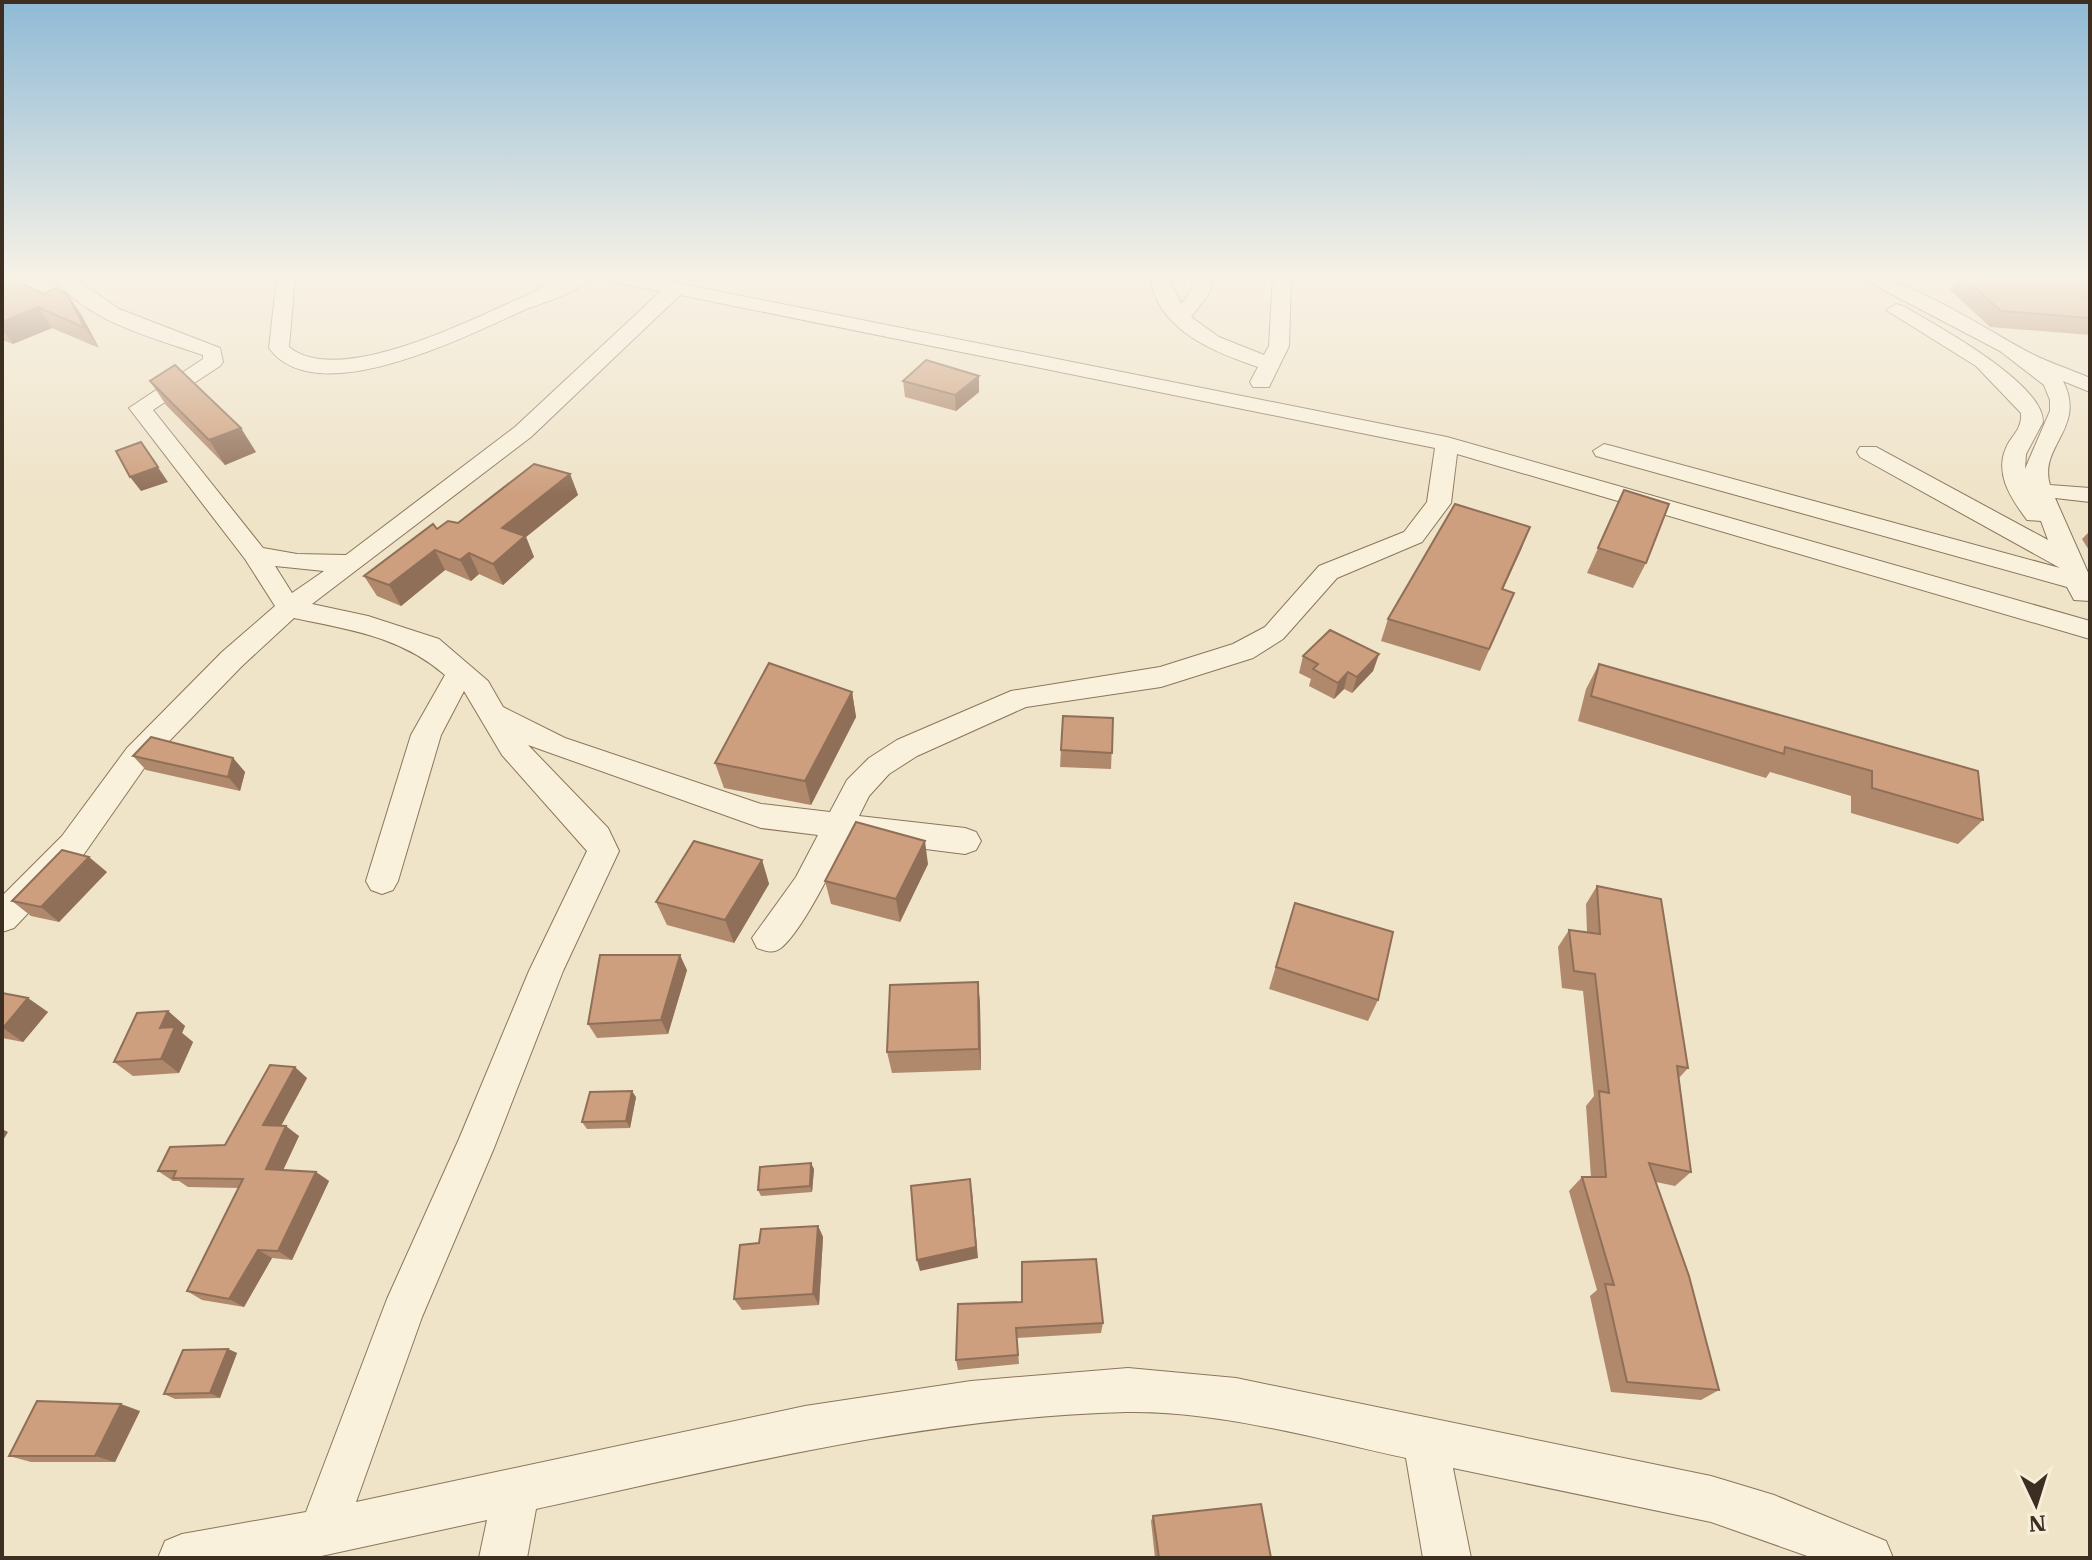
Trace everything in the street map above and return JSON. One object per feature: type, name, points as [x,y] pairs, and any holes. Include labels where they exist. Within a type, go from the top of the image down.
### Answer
[{"type":"street","points":[[205,349],[213,352],[213,362],[140,408],[255,554],[289,608],[368,625],[429,646],[478,688],[512,747],[597,837],[603,851],[546,971],[475,1148],[402,1314],[322,1533]]},
{"type":"street","points":[[280,349],[292,361],[326,368],[350,366],[407,349]]},
{"type":"street","points":[[2,918],[73,845],[137,756],[232,659],[289,608],[415,517],[523,432],[611,349]]},
{"type":"street","points":[[983,349],[1447,444],[2090,630]]},
{"type":"street","points":[[1231,349],[1270,364]]},
{"type":"street","points":[[1251,402],[1278,349]]},
{"type":"street","points":[[1962,349],[1983,362],[2032,411],[2031,429],[2012,460],[2014,480],[2024,500],[2074,569]]},
{"type":"street","points":[[2004,349],[2090,369]]},
{"type":"street","points":[[2008,349],[2043,371],[2057,386],[2062,398],[2060,416],[2035,467],[2040,494],[2090,605]]},
{"type":"street","points":[[2012,351],[2090,386]]},
{"type":"street","points":[[2060,416],[2090,399]]},
{"type":"street","points":[[769,938],[807,886],[858,788],[879,766],[907,748],[1021,698],[1161,677],[1243,651],[1274,633],[1328,572],[1386,551],[1413,537],[1439,503],[1447,444]]},
{"type":"street","points":[[1604,451],[2074,569]]},
{"type":"street","points":[[1868,452],[2074,569]]},
{"type":"street","points":[[2040,494],[2057,490],[2090,495]]},
{"type":"street","points":[[255,554],[297,562],[349,563]]},
{"type":"street","points":[[382,881],[426,735],[460,672]]},
{"type":"street","points":[[493,714],[555,746],[761,816],[802,824],[837,824],[965,841]]},
{"type":"street","points":[[182,1558],[322,1533],[805,1428],[971,1403],[1128,1390],[1236,1400],[1711,1499],[1774,1518],[1869,1558]]},
{"type":"street","points":[[1425,1438],[1447,1558]]},
{"type":"street","points":[[503,1558],[516,1492]]},
{"type":"building","points":[[926,360],[979,376],[955,395],[903,381]]},
{"type":"building","points":[[175,365],[241,428],[209,440],[150,381]]},
{"type":"building","points":[[141,442],[158,467],[130,477],[116,451]]},
{"type":"building","points":[[534,464],[570,474],[502,528],[525,536],[493,564],[469,553],[460,560],[435,550],[389,585],[364,576],[433,524],[437,529],[448,521],[458,523]]},
{"type":"building","points":[[1624,490],[1669,504],[1646,563],[1598,548]]},
{"type":"building","points":[[1455,504],[1530,527],[1502,589],[1514,593],[1489,649],[1388,619]]},
{"type":"building","points":[[1330,630],[1379,654],[1357,677],[1348,672],[1338,683],[1313,669],[1318,664],[1303,656]]},
{"type":"building","points":[[769,663],[852,692],[805,781],[715,763]]},
{"type":"building","points":[[1599,664],[1978,771],[1983,820],[1872,788],[1872,771],[1785,747],[1784,754],[1591,696]]},
{"type":"building","points":[[1063,716],[1113,718],[1112,753],[1061,750]]},
{"type":"building","points":[[151,737],[233,758],[228,777],[133,756]]},
{"type":"building","points":[[856,822],[925,841],[896,899],[825,881]]},
{"type":"building","points":[[694,841],[762,860],[725,920],[656,902]]},
{"type":"building","points":[[62,850],[89,857],[41,907],[12,901]]},
{"type":"building","points":[[1597,886],[1661,899],[1688,1068],[1677,1066],[1691,1172],[1649,1163],[1689,1276],[1719,1390],[1627,1382],[1605,1284],[1614,1285],[1582,1177],[1606,1177],[1599,1091],[1609,1093],[1595,974],[1574,971],[1569,930],[1600,934]]},
{"type":"building","points":[[1295,903],[1393,932],[1378,1000],[1276,967]]},
{"type":"building","points":[[600,955],[680,955],[661,1020],[588,1024]]},
{"type":"building","points":[[978,982],[979,1049],[887,1052],[890,985]]},
{"type":"building","points":[[2,993],[28,998],[3,1028],[2,1027]]},
{"type":"building","points":[[168,1011],[160,1028],[175,1027],[161,1059],[114,1062],[137,1013]]},
{"type":"building","points":[[270,1065],[295,1067],[263,1125],[286,1126],[266,1169],[316,1172],[278,1251],[258,1250],[229,1299],[187,1291],[243,1179],[173,1178],[176,1171],[158,1171],[170,1147],[225,1145]]},
{"type":"building","points":[[632,1091],[626,1121],[582,1122],[590,1092]]},
{"type":"building","points":[[811,1163],[810,1186],[758,1190],[760,1167]]},
{"type":"building","points":[[970,1179],[976,1247],[917,1260],[911,1186]]},
{"type":"building","points":[[818,1226],[813,1294],[734,1299],[740,1245],[759,1243],[761,1229]]},
{"type":"building","points":[[1096,1259],[1103,1323],[1016,1328],[1018,1355],[956,1360],[958,1304],[1022,1302],[1022,1262]]},
{"type":"building","points":[[228,1349],[210,1393],[164,1394],[183,1350]]},
{"type":"building","points":[[37,1401],[121,1404],[95,1456],[9,1456]]},
{"type":"building","points":[[1261,1504],[1271,1558],[1159,1558],[1153,1516]]}]
